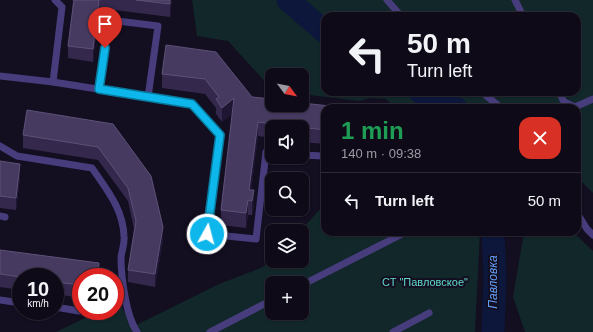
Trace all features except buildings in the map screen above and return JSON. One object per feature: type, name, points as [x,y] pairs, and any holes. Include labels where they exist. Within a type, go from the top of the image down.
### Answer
[{"type":"lane","points":[[53,82],[62,7],[55,0]]},
{"type":"lane","points":[[386,0],[397,12]]},
{"type":"lane","points":[[515,0],[521,12]]},
{"type":"lane","points":[[99,89],[109,20],[158,26],[148,97]]},
{"type":"lane","points":[[0,76],[53,82],[192,104],[220,135],[207,234],[256,239],[265,161]]},
{"type":"lane","points":[[487,96],[496,104]]},
{"type":"lane","points":[[561,96],[564,102],[568,104]]},
{"type":"lane","points":[[581,104],[593,99]]},
{"type":"lane","points":[[0,146],[17,156],[92,168],[118,206],[125,237],[121,258],[124,288],[133,326],[137,332]]},
{"type":"lane","points":[[309,155],[321,156]]},
{"type":"lane","points":[[581,219],[593,235]]},
{"type":"lane","points":[[309,281],[398,236]]},
{"type":"lane","points":[[0,300],[12,302]]},
{"type":"lane","points":[[210,332],[265,304]]},
{"type":"lane","points":[[393,332],[429,313]]},
{"type":"green space","points":[[192,0],[593,0],[593,193],[581,181],[581,104],[392,104],[386,99],[371,98],[359,101],[309,95],[309,68],[265,68],[265,82],[228,41],[197,36]]},
{"type":"green space","name":"СТ \"Павловское\"","points":[[321,208],[321,236],[480,236],[475,332],[56,332],[81,320],[124,320],[124,311],[134,326],[219,284],[265,265],[265,268],[309,268],[309,224],[306,224]]},
{"type":"green space","points":[[523,236],[577,236],[593,251],[593,332],[525,332],[513,297]]},
{"type":"waterway","name":"Павловка","points":[[288,0],[321,29]]},
{"type":"waterway","name":"Павловка","points":[[429,96],[447,104]]},
{"type":"waterway","name":"Павловка","points":[[493,236],[495,277],[493,332]]},
{"type":"route","points":[[105,48],[99,89],[192,104],[220,135],[207,234]]}]
